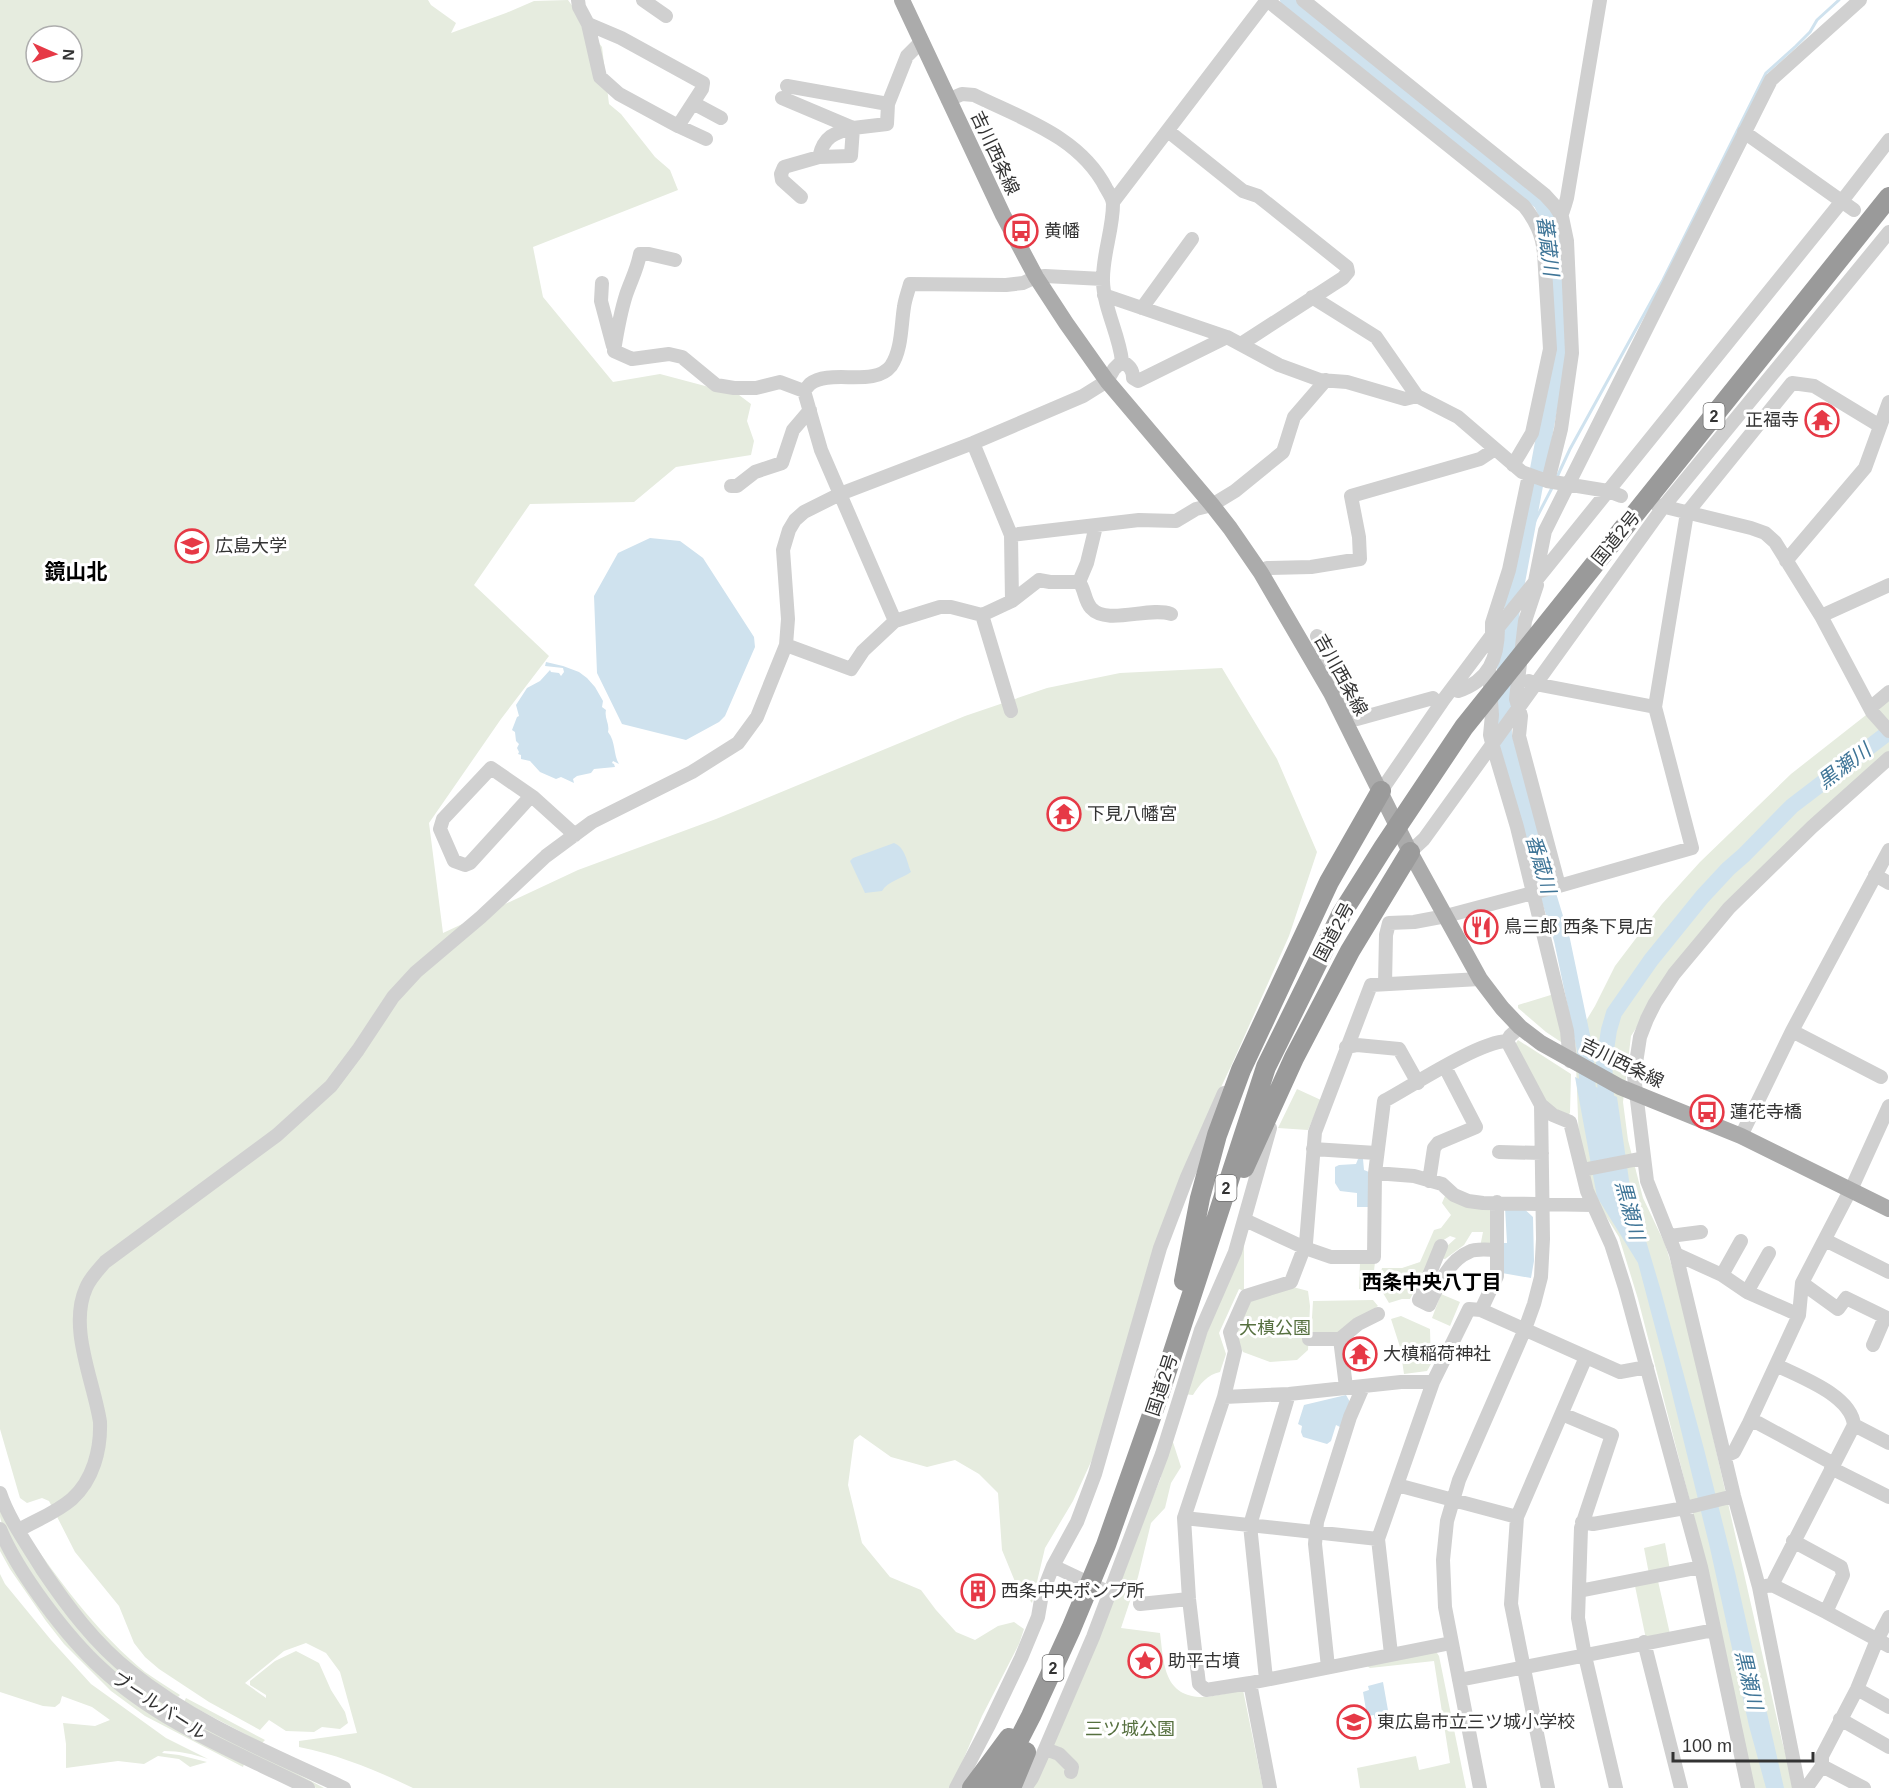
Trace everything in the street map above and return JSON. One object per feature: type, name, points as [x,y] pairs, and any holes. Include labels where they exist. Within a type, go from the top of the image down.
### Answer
[{"type":"highway","name":"国道2号","points":[[994,1788],[1031,1716],[1106,1545],[1160,1392],[1266,1067],[1342,913],[1383,848],[1479,707],[1889,197]]},
{"type":"highway","points":[[1160,1392],[1200,1198],[1217,1135],[1241,1070],[1329,882],[1380,791]]},
{"type":"highway","points":[[1160,1392],[1244,1169],[1294,1058],[1350,951],[1410,852]]},
{"type":"highway","points":[[972,1788],[1005,1744],[1106,1545]]},
{"type":"highway","points":[[1011,1788],[1106,1545]]},
{"type":"main road","name":"吉川西条線","points":[[904,1],[1002,215],[1036,277],[1107,381],[1230,528],[1337,691],[1380,791],[1410,852],[1480,979],[1502,1008],[1520,1027],[1541,1043],[1628,1091],[1741,1136],[1889,1209]]},
{"type":"street","points":[[578,0],[588,24],[600,77],[619,94],[706,139]]},
{"type":"street","points":[[643,0],[666,16]]},
{"type":"street","points":[[1227,337],[1138,381],[1133,378],[1133,372],[1129,366],[1122,361],[1120,343],[1104,295],[1103,279],[1113,202],[1267,0],[1524,206],[1544,237],[1550,349],[1532,433],[1513,465]]},
{"type":"street","points":[[1303,0],[1545,195],[1555,206],[1567,241],[1572,353],[1561,429],[1549,482]]},
{"type":"street","points":[[1544,237],[1561,218],[1567,198],[1600,0]]},
{"type":"street","points":[[1559,886],[1519,736],[1521,716],[1516,699],[1526,621],[1537,580],[1545,531],[1771,80],[1860,0]]},
{"type":"street","points":[[588,24],[621,38],[703,83],[702,89],[678,126]]},
{"type":"street","points":[[819,157],[828,137],[838,132],[887,124],[888,104],[907,56],[921,42]]},
{"type":"street","points":[[853,128],[785,92],[888,104]]},
{"type":"street","points":[[948,100],[962,94],[974,95],[1055,135],[1080,153],[1099,174],[1113,202]]},
{"type":"street","points":[[693,102],[721,117]]},
{"type":"street","points":[[801,197],[782,180],[781,174],[784,167],[819,157],[851,156],[853,128]]},
{"type":"street","points":[[1168,130],[1243,191],[1258,196],[1347,267],[1348,272],[1343,278],[1241,344]]},
{"type":"street","points":[[1450,145],[1462,130]]},
{"type":"street","points":[[1744,132],[1854,210]]},
{"type":"street","points":[[1380,791],[1495,631],[1614,493],[1889,140]]},
{"type":"street","points":[[1410,852],[1424,839],[1518,708],[1658,505],[1888,234],[1872,225]]},
{"type":"street","points":[[1142,308],[1192,239]]},
{"type":"street","points":[[614,351],[618,322],[627,291],[637,271],[640,254],[675,260]]},
{"type":"street","points":[[804,391],[811,383],[823,379],[879,374],[890,367],[897,351],[904,304],[910,284],[1006,285],[1046,276],[1103,279]]},
{"type":"street","points":[[602,283],[601,301],[614,351]]},
{"type":"street","points":[[1104,295],[1227,337],[1279,365],[1320,380],[1347,382],[1405,399],[1417,396]]},
{"type":"street","points":[[1312,297],[1376,337],[1417,396],[1458,417],[1472,427],[1513,465],[1549,482],[1614,493]]},
{"type":"street","points":[[614,351],[632,359],[669,354],[682,357],[716,385],[756,388],[780,382],[804,391]]},
{"type":"street","points":[[19,1530],[72,1499],[88,1479],[98,1454],[100,1422],[81,1338],[79,1317],[82,1298],[92,1278],[105,1262],[277,1135],[331,1086],[393,997],[416,972],[481,917],[546,856],[592,822],[692,772],[738,743],[757,717],[786,645],[788,619],[783,560],[785,540],[795,520],[804,512],[840,494],[973,443],[1083,396],[1107,381],[1122,361]]},
{"type":"street","points":[[1011,535],[1139,520],[1176,520],[1196,509],[1212,505],[1235,491],[1283,452],[1294,417],[1326,380]]},
{"type":"street","points":[[1385,984],[1386,935],[1389,923],[1414,922],[1446,916],[1692,848],[1656,707],[1687,513],[1792,383],[1814,387],[1880,426]]},
{"type":"street","points":[[804,391],[821,450],[895,621]]},
{"type":"street","points":[[1786,561],[1865,468],[1889,402]]},
{"type":"street","points":[[731,486],[737,486],[755,472],[782,463],[793,430],[810,410]]},
{"type":"street","points":[[973,443],[1011,535],[1012,601]]},
{"type":"street","points":[[1261,573],[1267,568],[1311,567],[1360,559],[1359,537],[1351,496],[1480,459],[1495,449]]},
{"type":"street","points":[[1530,475],[1509,570],[1492,623],[1498,644],[1489,672],[1492,715],[1490,735],[1534,893],[1572,1061]]},
{"type":"street","points":[[1658,505],[1751,528],[1765,533],[1775,542],[1821,616],[1871,710],[1889,731]]},
{"type":"street","points":[[1079,582],[1087,563],[1096,526]]},
{"type":"street","points":[[786,645],[851,669],[862,651],[895,621],[940,607],[951,607],[982,615],[1012,601],[1039,580],[1079,582]]},
{"type":"street","points":[[1079,582],[1082,584],[1090,608],[1096,612],[1120,615],[1153,611],[1171,614]]},
{"type":"street","points":[[1821,616],[1889,585]]},
{"type":"street","points":[[982,615],[1011,711]]},
{"type":"street","points":[[1317,636],[1337,691],[1358,719],[1433,698]]},
{"type":"street","points":[[1458,691],[1489,672],[1518,676],[1535,684],[1656,707]]},
{"type":"street","points":[[1871,710],[1889,692]]},
{"type":"street","points":[[1889,758],[1812,827],[1729,908],[1674,974],[1655,1003],[1640,1037],[1634,1076],[1628,1091],[1640,1159],[1676,1254],[1725,1456],[1732,1496],[1766,1586],[1801,1788],[1808,1787],[1822,1766],[1822,1756],[1840,1719],[1883,1643],[1889,1617]]},
{"type":"street","points":[[531,796],[470,863],[465,865],[454,861],[440,829],[442,819],[491,768],[531,796],[575,835]]},
{"type":"street","points":[[1741,1136],[1792,1031],[1889,850]]},
{"type":"street","points":[[1875,875],[1889,883]]},
{"type":"street","points":[[1451,1643],[1206,1690],[1199,1684],[1184,1518],[1224,1397],[1235,1351],[1230,1332],[1246,1296],[1291,1282],[1305,1248],[1315,1132],[1371,985],[1480,979]]},
{"type":"street","points":[[1507,1041],[1520,1027]]},
{"type":"street","points":[[1792,1031],[1881,1077]]},
{"type":"street","points":[[1245,1220],[1305,1248],[1331,1257],[1374,1257],[1376,1153],[1384,1101],[1472,1052],[1507,1041]]},
{"type":"street","points":[[1507,1041],[1541,1105],[1553,1115],[1570,1122],[1592,1205],[1626,1288],[1701,1567],[1748,1788]]},
{"type":"street","points":[[1346,1047],[1357,1045],[1399,1049],[1418,1083]]},
{"type":"street","points":[[1025,1788],[1045,1749],[1110,1593],[1162,1454],[1201,1330],[1235,1252],[1275,1109],[1294,1058]]},
{"type":"street","points":[[1430,1181],[1434,1148],[1438,1143],[1476,1127],[1445,1067]]},
{"type":"street","points":[[956,1788],[1021,1658],[1038,1617],[1042,1594],[1077,1522],[1095,1474],[1160,1248],[1187,1177],[1233,1071],[1241,1070]]},
{"type":"street","points":[[1480,1788],[1451,1643],[1443,1581],[1444,1543],[1452,1500],[1459,1480],[1525,1329],[1541,1277],[1543,1257],[1541,1105]]},
{"type":"street","points":[[1725,1456],[1734,1452],[1749,1423],[1799,1315],[1802,1283],[1889,1106]]},
{"type":"street","points":[[1313,1149],[1376,1153]]},
{"type":"street","points":[[1499,1152],[1542,1153]]},
{"type":"street","points":[[1584,1169],[1640,1159]]},
{"type":"street","points":[[1375,1173],[1402,1174],[1442,1184],[1454,1195],[1468,1201],[1592,1205]]},
{"type":"street","points":[[1482,1310],[1497,1276],[1497,1202]]},
{"type":"street","points":[[1670,1236],[1701,1232]]},
{"type":"street","points":[[1825,1240],[1889,1272]]},
{"type":"street","points":[[1722,1275],[1741,1241]]},
{"type":"street","points":[[1441,1246],[1419,1300],[1429,1305],[1437,1284],[1455,1262],[1469,1251],[1497,1250]]},
{"type":"street","points":[[1747,1292],[1769,1253]]},
{"type":"street","points":[[1676,1254],[1722,1275],[1747,1292],[1799,1315]]},
{"type":"street","points":[[1802,1283],[1838,1309],[1846,1298],[1886,1317],[1873,1346]]},
{"type":"street","points":[[1391,1654],[1378,1539],[1433,1382],[1469,1309],[1482,1310],[1620,1372],[1647,1367]]},
{"type":"street","points":[[1309,1339],[1340,1339],[1358,1324],[1378,1314]]},
{"type":"street","points":[[1340,1339],[1346,1387]]},
{"type":"street","points":[[1548,1788],[1511,1604],[1517,1517],[1586,1357]]},
{"type":"street","points":[[1766,1586],[1793,1541],[1854,1425],[1853,1416],[1842,1402],[1823,1388],[1776,1365]]},
{"type":"street","points":[[1224,1397],[1289,1394],[1401,1382],[1433,1382]]},
{"type":"street","points":[[1328,1667],[1315,1544],[1317,1522],[1350,1417],[1363,1387]]},
{"type":"street","points":[[1266,1679],[1250,1525],[1289,1394]]},
{"type":"street","points":[[1562,1414],[1612,1435],[1582,1522],[1578,1618],[1616,1788]]},
{"type":"street","points":[[1749,1423],[1758,1423],[1889,1497]]},
{"type":"street","points":[[1854,1425],[1889,1443]]},
{"type":"street","points":[[1397,1485],[1517,1517]]},
{"type":"street","points":[[0,1493],[19,1530],[57,1591],[81,1623],[131,1672],[165,1696],[216,1726],[337,1787]]},
{"type":"street","points":[[1582,1522],[1593,1524],[1686,1508],[1732,1496]]},
{"type":"street","points":[[1184,1518],[1378,1539]]},
{"type":"street","name":"ブールバール","points":[[0,1529],[17,1563],[59,1623],[103,1670],[175,1721],[308,1788]]},
{"type":"street","points":[[1793,1541],[1841,1567],[1843,1575],[1826,1611]]},
{"type":"street","points":[[1579,1591],[1701,1567]]},
{"type":"street","points":[[1056,1568],[1110,1593]]},
{"type":"street","points":[[1766,1586],[1826,1611],[1883,1643]]},
{"type":"street","points":[[1140,1604],[1190,1599]]},
{"type":"street","points":[[1459,1680],[1714,1630]]},
{"type":"street","points":[[1644,1642],[1681,1788]]},
{"type":"street","points":[[1250,1683],[1270,1788]]},
{"type":"street","points":[[1857,1689],[1889,1707]]},
{"type":"street","points":[[1840,1719],[1889,1747]]},
{"type":"street","points":[[1045,1749],[1059,1754],[1072,1767],[1071,1772]]},
{"type":"street","points":[[1822,1766],[1864,1788]]},
{"type":"green space","points":[[0,0],[428,0],[431,5],[456,23],[451,33],[534,1],[568,0],[602,47],[609,104],[621,114],[655,157],[670,170],[678,190],[533,247],[543,297],[613,382],[660,374],[739,395],[751,404],[747,421],[754,441],[751,455],[676,467],[634,502],[530,504],[474,585],[549,656],[501,719],[429,823],[443,933],[578,870],[716,819],[965,716],[1047,688],[1120,673],[1222,668],[1277,759],[1317,852],[1289,936],[1195,1142],[1172,1207],[1096,1451],[1073,1501],[1045,1548],[1032,1603],[1016,1584],[1002,1550],[998,1493],[979,1474],[955,1460],[927,1467],[891,1457],[860,1435],[854,1440],[848,1485],[862,1543],[890,1577],[921,1590],[956,1632],[975,1640],[998,1626],[1014,1622],[1024,1629],[1019,1644],[982,1716],[951,1788],[413,1788],[357,1764],[299,1747],[299,1741],[357,1733],[340,1672],[326,1653],[306,1643],[284,1651],[245,1683],[266,1698],[266,1695],[250,1685],[250,1681],[275,1661],[296,1651],[319,1663],[331,1690],[345,1712],[348,1723],[340,1729],[322,1727],[314,1732],[286,1731],[269,1720],[260,1730],[209,1702],[145,1657],[134,1643],[119,1606],[75,1552],[49,1501],[42,1498],[27,1503],[20,1498],[0,1429]]},
{"type":"green space","points":[[1889,697],[1889,751],[1820,811],[1677,966],[1631,1036],[1623,1102],[1628,1140],[1643,1198],[1665,1244],[1681,1296],[1782,1741],[1795,1788],[1754,1788],[1695,1521],[1638,1299],[1619,1237],[1592,1194],[1579,1143],[1575,1039],[1615,966],[1662,904],[1700,862],[1791,774]]},
{"type":"green space","points":[[1554,994],[1561,1042],[1518,1008],[1518,1005]]},
{"type":"green space","points":[[1518,1040],[1571,1074],[1570,1113],[1568,1115],[1551,1108],[1544,1101],[1514,1046]]},
{"type":"green space","points":[[1297,1089],[1321,1100],[1308,1130],[1278,1128]]},
{"type":"green space","points":[[1445,1196],[1490,1207],[1493,1217],[1491,1246],[1480,1247],[1483,1232],[1472,1232],[1464,1245],[1445,1259],[1440,1258],[1446,1247],[1456,1238],[1450,1236],[1442,1241],[1437,1240],[1428,1266],[1410,1299],[1389,1303],[1383,1293],[1375,1292],[1373,1288],[1378,1282],[1382,1268],[1402,1268],[1420,1262],[1434,1230],[1441,1228],[1451,1215],[1442,1203]]},
{"type":"green space","points":[[1242,1244],[1244,1245],[1244,1291],[1239,1289],[1219,1333],[1226,1354],[1220,1372],[1204,1380],[1193,1395],[1183,1394]]},
{"type":"green space","points":[[1360,1262],[1375,1262],[1373,1280],[1366,1290],[1359,1289]]},
{"type":"green space","name":"大槙公園","points":[[1293,1287],[1308,1291],[1310,1306],[1308,1350],[1297,1360],[1270,1362],[1243,1352],[1236,1337],[1237,1329],[1250,1300]]},
{"type":"green space","points":[[1441,1294],[1460,1302],[1450,1326],[1432,1318]]},
{"type":"green space","points":[[1373,1300],[1378,1306],[1338,1333],[1311,1335],[1313,1301]]},
{"type":"green space","points":[[1401,1316],[1430,1329],[1431,1364],[1427,1371],[1404,1374],[1400,1347],[1391,1319]]},
{"type":"green space","name":"三ツ城公園","points":[[1171,1436],[1181,1467],[1171,1483],[1165,1508],[1151,1523],[1138,1577],[1121,1628],[1160,1633],[1165,1668],[1174,1686],[1181,1692],[1191,1696],[1205,1697],[1243,1690],[1263,1788],[1029,1788],[1160,1480]]},
{"type":"green space","points":[[0,1502],[106,1658],[260,1754],[324,1788],[316,1788],[191,1725],[152,1701],[111,1669],[75,1631],[42,1590],[4,1529],[0,1516]]},
{"type":"green space","points":[[0,1540],[90,1665],[244,1764],[243,1767],[145,1716],[111,1691],[64,1644],[46,1621],[10,1569],[0,1551]]},
{"type":"green space","points":[[33,1543],[71,1595],[113,1643],[145,1672],[180,1695],[178,1697],[157,1685],[114,1651],[64,1595]]},
{"type":"green space","points":[[1665,1543],[1670,1570],[1649,1574],[1644,1548]]},
{"type":"green space","points":[[0,1574],[5,1584],[51,1640],[91,1684],[166,1738],[208,1759],[181,1752],[164,1751],[162,1753],[207,1762],[190,1767],[179,1759],[158,1756],[144,1764],[118,1761],[66,1768],[63,1723],[95,1726],[110,1720],[92,1707],[62,1696],[60,1703],[55,1707],[43,1706],[0,1692]]},
{"type":"green space","points":[[1658,1581],[1670,1634],[1646,1639],[1635,1586]]},
{"type":"green space","points":[[1435,1650],[1439,1656],[1466,1788],[1360,1788],[1357,1768],[1416,1756],[1419,1770],[1450,1763],[1434,1661],[1370,1668],[1367,1666]]},
{"type":"green space","points":[[186,1698],[265,1740],[262,1743],[184,1702]]},
{"type":"water","points":[[650,538],[680,541],[703,558],[754,637],[755,647],[725,716],[719,722],[686,740],[622,724],[597,673],[594,596],[618,553]]},
{"type":"water","points":[[546,662],[579,672],[595,687],[603,701],[602,707],[606,710],[608,732],[619,764],[613,761],[615,767],[594,769],[591,773],[577,776],[573,779],[574,783],[540,772],[530,761],[521,759],[517,748],[519,744],[512,730],[519,716],[516,705],[527,688],[540,681],[550,670],[561,676],[564,672],[563,668],[545,666]]},
{"type":"water","points":[[894,843],[903,851],[911,872],[891,882],[882,891],[865,893],[850,861]]},
{"type":"water","points":[[1575,1077],[1617,1097],[1630,1187],[1704,1449],[1735,1572],[1784,1788],[1766,1788],[1749,1726],[1710,1548],[1638,1263],[1597,1197]]},
{"type":"water","points":[[1358,1159],[1363,1159],[1364,1170],[1369,1172],[1368,1207],[1357,1207],[1357,1193],[1340,1191],[1335,1183],[1335,1167],[1356,1164]]},
{"type":"water","points":[[1505,1207],[1522,1207],[1533,1217],[1534,1261],[1531,1278],[1502,1273],[1502,1243],[1507,1243]]},
{"type":"water","points":[[1346,1395],[1350,1402],[1340,1427],[1336,1425],[1331,1441],[1327,1444],[1303,1437],[1302,1426],[1298,1424],[1304,1405]]},
{"type":"water","points":[[1383,1682],[1389,1716],[1375,1719],[1374,1715],[1367,1716],[1363,1692],[1369,1690],[1368,1686]]},
{"type":"waterway","name":"蕃蔵川","points":[[1288,0],[1488,163],[1541,202],[1549,219],[1553,246],[1558,362],[1512,609],[1503,687],[1504,736],[1562,940],[1585,1050],[1589,1105]]},
{"type":"waterway","points":[[1557,477],[1570,449],[1663,280],[1766,73],[1796,46],[1810,32],[1817,20],[1839,0]]},
{"type":"waterway","points":[[1525,540],[1553,486]]},
{"type":"waterway","name":"黒瀬川","points":[[1607,1113],[1604,1062],[1609,1030],[1614,1013],[1651,960],[1702,897],[1792,806],[1889,732]]},
{"type":"place","name":"黄幡","points":[[1021,231]]},
{"type":"place","name":"正福寺","points":[[1822,420]]},
{"type":"place","name":"広島大学","points":[[192,546]]},
{"type":"place","name":"下見八幡宮","points":[[1064,814]]},
{"type":"place","name":"鳥三郎 西条下見店","points":[[1481,927]]},
{"type":"place","name":"蓮花寺橋","points":[[1707,1112]]},
{"type":"place","name":"大槙稲荷神社","points":[[1360,1354]]},
{"type":"place","name":"西条中央ポンプ所","points":[[978,1591]]},
{"type":"place","name":"助平古墳","points":[[1145,1661]]},
{"type":"place","name":"東広島市立三ツ城小学校","points":[[1354,1722]]},
{"type":"district","name":"鏡山北","points":[[76,571]]},
{"type":"district","name":"西条中央八丁目","points":[[1432,1282]]},
{"type":"water label","name":"番蔵川","points":[[1541,864]]}]
